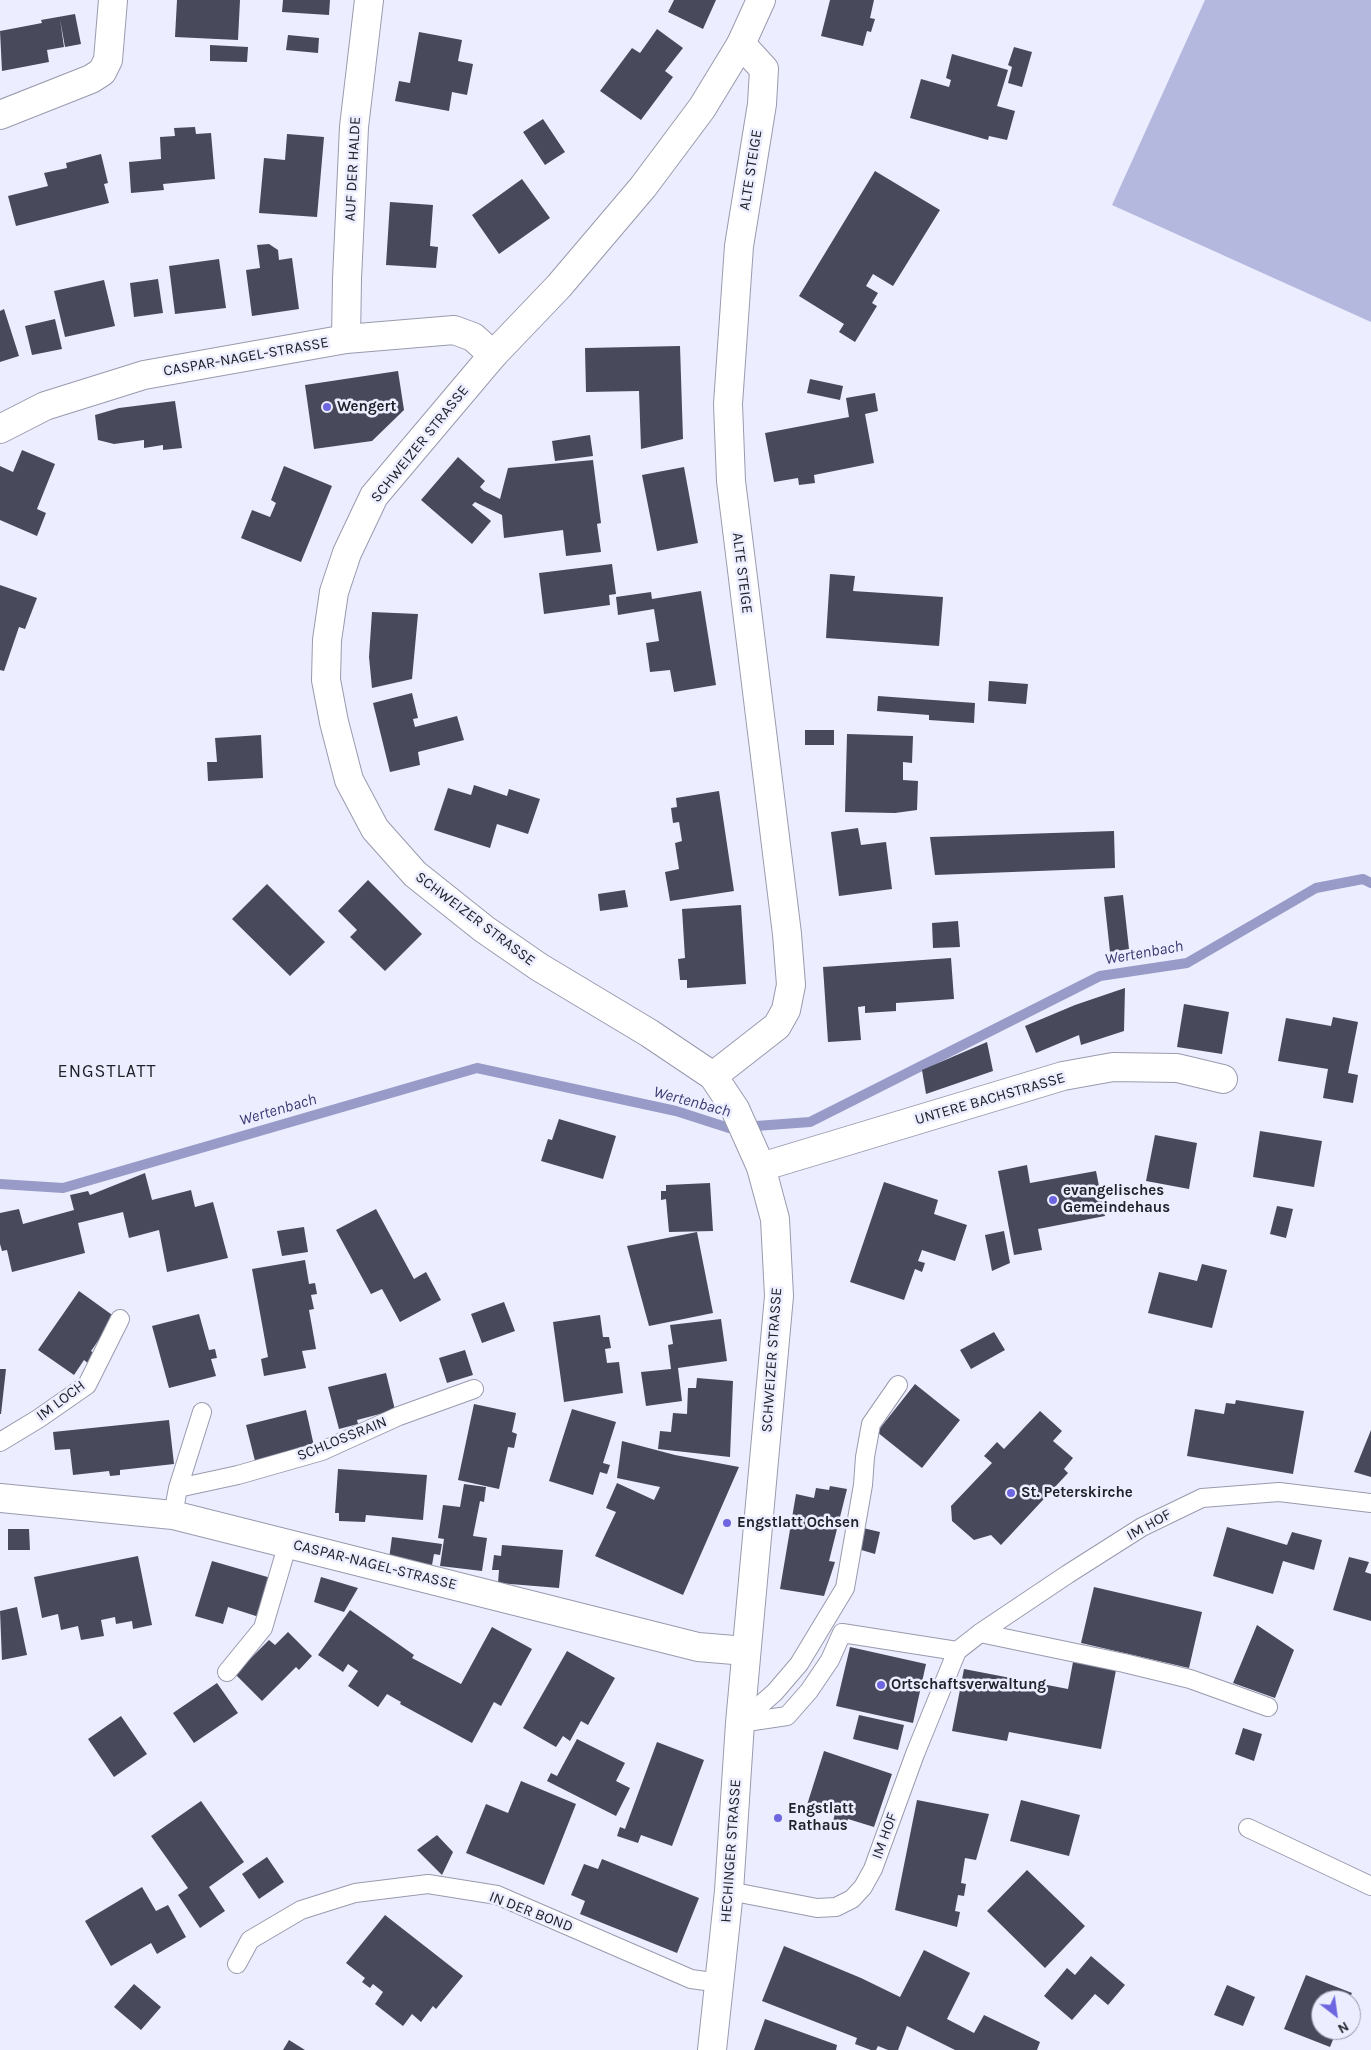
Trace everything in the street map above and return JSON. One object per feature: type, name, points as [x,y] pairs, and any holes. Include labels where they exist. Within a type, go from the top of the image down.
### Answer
[{"type":"street","points":[[0,115],[91,80],[102,72],[108,60],[113,0]]},
{"type":"street","name":"AUF DER HALDE","points":[[346,339],[346,279],[354,127],[369,0]]},
{"type":"street","name":"SCHWEIZER STRASSE","points":[[746,1651],[780,1296],[775,1219],[761,1167],[735,1109],[713,1076],[649,1033],[538,968],[484,929],[415,874],[375,829],[349,780],[334,722],[326,680],[326,640],[334,592],[346,553],[374,496],[493,356],[559,286],[643,187],[702,108],[741,44],[762,0]]},
{"type":"street","name":"ALTE STEIGE","points":[[713,1076],[777,1026],[786,1010],[791,985],[787,934],[731,481],[728,404],[739,246],[762,104],[764,69],[741,44]]},
{"type":"street","name":"CASPAR-NAGEL-STRASSE","points":[[0,429],[45,406],[144,375],[346,339],[454,330],[473,337],[493,356]]},
{"type":"street","name":"UNTERE BACHSTRASSE","points":[[761,1167],[1071,1075],[1113,1067],[1177,1068],[1223,1078]]},
{"type":"street","name":"CASPAR-NAGEL-STRASSE","points":[[0,1498],[173,1516],[288,1543],[698,1647],[746,1651]]},
{"type":"street","name":"HECHINGER STRASSE","points":[[712,2050],[729,1891],[746,1651]]},
{"type":"lane","name":"IM LOCH","points":[[0,1442],[38,1419],[87,1385],[120,1319]]},
{"type":"lane","points":[[740,1723],[775,1692],[799,1664],[845,1588],[864,1485],[865,1457],[871,1424],[898,1385]]},
{"type":"lane","name":"SCHLOSSRAIN","points":[[178,1488],[238,1475],[322,1451],[399,1416],[474,1389]]},
{"type":"lane","points":[[173,1516],[178,1488],[202,1412]]},
{"type":"lane","name":"IM HOF","points":[[729,1891],[817,1908],[836,1907],[852,1899],[863,1887],[873,1870],[915,1754],[957,1651],[980,1633],[1142,1527],[1202,1498],[1279,1492],[1371,1503]]},
{"type":"lane","points":[[227,1672],[263,1628],[288,1543]]},
{"type":"lane","points":[[980,1633],[1124,1663],[1190,1679],[1268,1708]]},
{"type":"lane","points":[[740,1723],[787,1716],[809,1691],[830,1660],[842,1634],[957,1651]]},
{"type":"lane","points":[[1248,1828],[1371,1886]]},
{"type":"lane","name":"IN DER BOND","points":[[237,1964],[250,1940],[302,1910],[355,1893],[428,1884],[497,1895],[691,1979],[720,1983]]},
{"type":"shaded area","points":[[1205,0],[1371,0],[1371,322],[1112,205]]},
{"type":"building","points":[[177,0],[240,0],[238,40],[175,37]]},
{"type":"building","points":[[283,0],[330,0],[329,15],[282,12]]},
{"type":"building","points":[[674,0],[716,0],[703,29],[668,12]]},
{"type":"building","points":[[830,0],[874,0],[870,18],[875,19],[871,32],[867,31],[863,46],[821,36]]},
{"type":"building","points":[[75,14],[81,44],[65,47],[60,19],[64,47],[47,50],[49,62],[2,71],[0,31],[42,23],[41,20]]},
{"type":"building","points":[[657,29],[683,48],[665,71],[673,77],[641,120],[600,91],[632,48],[640,53]]},
{"type":"building","points":[[419,32],[462,40],[458,61],[473,64],[467,95],[452,92],[449,111],[395,101],[399,81],[410,83]]},
{"type":"building","points":[[288,35],[319,38],[318,53],[286,50]]},
{"type":"building","points":[[210,45],[248,47],[247,62],[210,61]]},
{"type":"building","points":[[1014,47],[1032,52],[1022,87],[1008,83],[1012,67],[1008,65]]},
{"type":"building","points":[[952,54],[1008,70],[997,106],[1015,111],[1007,140],[989,136],[988,140],[910,118],[921,79],[949,87],[951,80],[946,78]]},
{"type":"building","points":[[543,119],[565,152],[545,165],[523,132]]},
{"type":"building","points":[[195,127],[196,134],[211,133],[215,179],[163,184],[164,190],[131,193],[129,162],[161,159],[160,137],[175,136],[174,128]]},
{"type":"building","points":[[287,134],[324,137],[317,217],[259,213],[264,158],[285,160]]},
{"type":"building","points":[[101,154],[108,183],[104,184],[109,203],[16,226],[8,196],[48,186],[44,173],[67,168],[66,163]]},
{"type":"building","points":[[875,171],[940,210],[893,286],[873,274],[866,286],[878,293],[872,303],[877,306],[855,342],[839,332],[844,324],[799,296]]},
{"type":"building","points":[[522,179],[550,218],[499,254],[472,215]]},
{"type":"building","points":[[390,202],[433,205],[430,246],[438,247],[436,268],[386,265]]},
{"type":"building","points":[[269,244],[278,250],[279,260],[292,258],[299,309],[252,316],[246,270],[260,268],[257,245]]},
{"type":"building","points":[[219,259],[226,308],[175,314],[169,266]]},
{"type":"building","points":[[158,279],[163,313],[134,317],[130,283]]},
{"type":"building","points":[[104,280],[115,326],[65,337],[54,291]]},
{"type":"building","points":[[4,309],[19,356],[0,362],[0,311]]},
{"type":"building","points":[[55,319],[62,349],[32,355],[25,326]]},
{"type":"building","points":[[680,346],[683,439],[641,449],[639,391],[586,392],[585,348]]},
{"type":"building","points":[[398,371],[404,410],[372,441],[314,449],[305,385]]},
{"type":"building","points":[[810,379],[843,386],[840,400],[807,393]]},
{"type":"building","points":[[875,393],[878,411],[865,414],[874,463],[814,475],[815,483],[799,485],[798,478],[774,482],[765,433],[849,417],[846,398]]},
{"type":"building","points":[[175,401],[182,448],[163,450],[163,445],[144,448],[144,440],[114,444],[98,440],[95,415],[119,408]]},
{"type":"building","points":[[590,435],[593,456],[555,461],[552,441]]},
{"type":"building","points":[[22,450],[55,464],[37,509],[46,513],[37,536],[0,520],[0,466],[13,472]]},
{"type":"building","points":[[458,457],[485,481],[480,487],[484,491],[500,499],[508,468],[593,460],[601,523],[597,524],[601,552],[566,556],[563,530],[504,538],[502,515],[475,502],[472,505],[491,521],[472,544],[421,500]]},
{"type":"building","points":[[284,466],[332,486],[301,562],[241,538],[252,510],[270,517],[276,503],[271,500]]},
{"type":"building","points":[[684,467],[698,543],[657,551],[642,475]]},
{"type":"building","points":[[612,564],[616,594],[609,595],[610,605],[544,614],[539,573]]},
{"type":"building","points":[[830,574],[855,576],[853,591],[943,597],[939,646],[826,638]]},
{"type":"building","points":[[0,585],[37,598],[25,629],[19,627],[4,671],[0,670]]},
{"type":"building","points":[[701,591],[716,685],[674,692],[670,670],[650,672],[646,643],[659,641],[654,609],[618,615],[616,597],[651,592],[652,599]]},
{"type":"building","points":[[372,612],[418,614],[412,679],[372,688],[369,657]]},
{"type":"building","points":[[989,681],[1028,684],[1026,704],[988,701]]},
{"type":"building","points":[[412,693],[418,718],[413,719],[415,727],[457,716],[464,740],[418,752],[420,765],[390,772],[373,703]]},
{"type":"building","points":[[878,696],[975,703],[974,723],[929,720],[929,715],[877,711]]},
{"type":"building","points":[[805,730],[834,730],[834,745],[805,745]]},
{"type":"building","points":[[847,734],[913,736],[912,763],[903,762],[903,780],[918,781],[917,810],[895,813],[845,812]]},
{"type":"building","points":[[261,735],[263,778],[208,781],[207,762],[217,762],[215,738]]},
{"type":"building","points":[[474,785],[507,796],[509,789],[540,799],[528,834],[497,824],[490,848],[434,830],[448,788],[471,795]]},
{"type":"building","points":[[719,791],[734,891],[670,901],[665,872],[679,869],[675,843],[682,841],[679,822],[673,823],[671,808],[677,807],[676,798]]},
{"type":"building","points":[[858,828],[861,845],[886,842],[892,889],[839,896],[831,832]]},
{"type":"building","points":[[1114,831],[1115,868],[935,875],[930,837]]},
{"type":"building","points":[[368,880],[422,934],[385,971],[350,937],[357,930],[338,911]]},
{"type":"building","points":[[267,884],[325,942],[290,976],[232,919]]},
{"type":"building","points":[[625,890],[628,907],[600,911],[598,894]]},
{"type":"building","points":[[1123,895],[1129,949],[1110,952],[1104,897]]},
{"type":"building","points":[[741,905],[746,984],[687,988],[687,980],[680,980],[678,959],[685,958],[682,909]]},
{"type":"building","points":[[958,921],[960,947],[933,948],[932,923]]},
{"type":"building","points":[[951,958],[954,999],[896,1003],[896,1011],[865,1013],[865,1006],[858,1007],[861,1040],[828,1042],[823,967]]},
{"type":"building","points":[[1125,988],[1124,1031],[1081,1045],[1079,1035],[1036,1053],[1025,1026],[1075,1005]]},
{"type":"building","points":[[1184,1004],[1229,1012],[1222,1054],[1177,1047]]},
{"type":"building","points":[[1333,1017],[1358,1022],[1348,1073],[1358,1075],[1353,1103],[1323,1098],[1328,1069],[1278,1061],[1286,1018],[1331,1026]]},
{"type":"building","points":[[987,1042],[993,1071],[926,1094],[922,1070]]},
{"type":"building","points":[[559,1119],[616,1136],[603,1179],[541,1161],[548,1139],[552,1140]]},
{"type":"building","points":[[1260,1131],[1322,1141],[1314,1187],[1253,1177]]},
{"type":"building","points":[[1155,1135],[1197,1143],[1189,1189],[1146,1181]]},
{"type":"building","name":"evangelisches Gemeindehaus","points":[[1027,1165],[1030,1183],[1096,1171],[1105,1216],[1038,1229],[1042,1250],[1014,1255],[998,1171]]},
{"type":"building","points":[[145,1173],[152,1200],[191,1190],[195,1207],[213,1202],[228,1258],[167,1272],[159,1230],[129,1238],[123,1212],[78,1223],[85,1253],[12,1272],[7,1250],[2,1251],[0,1244],[0,1213],[19,1209],[23,1224],[74,1210],[70,1195],[88,1191],[90,1195]]},
{"type":"building","points":[[884,1182],[938,1200],[934,1214],[967,1225],[955,1261],[922,1250],[918,1261],[925,1263],[922,1272],[915,1269],[904,1300],[850,1282]]},
{"type":"building","points":[[710,1183],[713,1231],[669,1232],[666,1199],[661,1200],[661,1191],[666,1191],[666,1185]]},
{"type":"building","points":[[1277,1206],[1293,1209],[1286,1238],[1270,1234]]},
{"type":"building","points":[[376,1209],[414,1279],[426,1272],[441,1300],[400,1322],[382,1289],[371,1294],[336,1230]]},
{"type":"building","points":[[304,1227],[308,1252],[282,1256],[277,1231]]},
{"type":"building","points":[[1004,1231],[1010,1263],[992,1271],[985,1235]]},
{"type":"building","points":[[697,1232],[713,1313],[649,1326],[627,1246]]},
{"type":"building","points":[[305,1260],[309,1284],[315,1283],[317,1294],[311,1295],[314,1309],[309,1310],[316,1349],[302,1351],[306,1368],[264,1376],[261,1359],[268,1357],[252,1269]]},
{"type":"building","points":[[1202,1264],[1227,1270],[1212,1328],[1148,1313],[1159,1272],[1197,1281]]},
{"type":"building","points":[[79,1291],[115,1317],[91,1351],[97,1356],[90,1365],[84,1360],[74,1375],[38,1350]]},
{"type":"building","points":[[504,1302],[515,1331],[482,1343],[471,1314]]},
{"type":"building","points":[[199,1314],[209,1350],[215,1349],[217,1358],[211,1359],[216,1376],[169,1388],[152,1326]]},
{"type":"building","points":[[600,1315],[603,1337],[609,1337],[611,1348],[605,1349],[607,1363],[619,1362],[623,1393],[564,1402],[553,1322]]},
{"type":"building","points":[[721,1319],[727,1361],[678,1368],[682,1401],[646,1406],[641,1372],[671,1369],[668,1345],[673,1344],[670,1325]]},
{"type":"building","points":[[994,1332],[1005,1350],[971,1369],[960,1350]]},
{"type":"building","points":[[465,1350],[473,1375],[447,1383],[439,1358]]},
{"type":"building","points":[[0,1369],[6,1369],[1,1414],[0,1414]]},
{"type":"building","points":[[386,1373],[395,1410],[357,1420],[358,1424],[339,1429],[328,1387]]},
{"type":"building","points":[[697,1378],[733,1381],[730,1457],[658,1449],[660,1431],[671,1432],[673,1413],[687,1414],[688,1388],[696,1388]]},
{"type":"building","points":[[915,1384],[960,1420],[922,1468],[877,1432]]},
{"type":"building","points":[[1236,1400],[1304,1411],[1293,1474],[1187,1456],[1195,1409],[1224,1414],[1226,1403],[1235,1404]]},
{"type":"building","points":[[474,1404],[516,1413],[512,1432],[517,1434],[514,1448],[508,1447],[499,1489],[458,1480]]},
{"type":"building","points":[[572,1409],[616,1422],[603,1463],[610,1465],[607,1474],[600,1472],[593,1495],[549,1481]]},
{"type":"building","points":[[306,1410],[314,1446],[255,1461],[246,1425]]},
{"type":"building","points":[[1040,1411],[1062,1431],[1053,1441],[1073,1458],[1064,1469],[1068,1473],[1001,1545],[991,1535],[974,1540],[952,1521],[951,1506],[992,1463],[984,1456],[997,1442],[1004,1449]]},
{"type":"building","points":[[169,1420],[174,1464],[120,1470],[120,1475],[110,1476],[109,1471],[73,1475],[70,1449],[55,1450],[53,1432]]},
{"type":"building","points":[[1371,1430],[1371,1477],[1354,1472]]},
{"type":"building","points":[[622,1441],[675,1455],[739,1467],[683,1595],[595,1556],[616,1512],[606,1508],[617,1483],[654,1500],[660,1487],[617,1478]]},
{"type":"building","points":[[338,1469],[427,1475],[423,1520],[366,1515],[365,1522],[339,1521],[339,1513],[335,1513]]},
{"type":"building","points":[[464,1484],[486,1487],[484,1502],[480,1501],[473,1536],[487,1538],[482,1571],[440,1566],[444,1539],[438,1538],[443,1505],[460,1507]]},
{"type":"building","points":[[830,1486],[847,1489],[829,1561],[835,1562],[824,1596],[780,1589],[796,1494],[814,1498],[816,1488],[829,1490]]},
{"type":"building","points":[[1227,1527],[1287,1545],[1292,1532],[1322,1540],[1314,1570],[1283,1561],[1273,1594],[1213,1576]]},
{"type":"building","points":[[863,1528],[880,1532],[875,1554],[858,1549]]},
{"type":"building","points":[[8,1529],[29,1529],[30,1550],[8,1550]]},
{"type":"building","points":[[392,1537],[442,1544],[440,1555],[434,1554],[432,1565],[389,1559]]},
{"type":"building","points":[[502,1545],[563,1550],[559,1588],[498,1583],[499,1570],[492,1570],[494,1555],[501,1556]]},
{"type":"building","points":[[138,1556],[152,1625],[133,1629],[132,1621],[116,1624],[115,1617],[101,1620],[104,1636],[81,1640],[78,1626],[61,1630],[58,1614],[42,1618],[34,1577]]},
{"type":"building","points":[[1349,1557],[1369,1562],[1365,1572],[1371,1574],[1371,1621],[1333,1610]]},
{"type":"building","points":[[212,1561],[271,1578],[259,1617],[228,1607],[223,1624],[195,1616]]},
{"type":"building","points":[[321,1577],[358,1588],[344,1612],[314,1602]]},
{"type":"building","points":[[1094,1587],[1202,1612],[1189,1668],[1081,1643]]},
{"type":"building","points":[[17,1607],[27,1655],[2,1660],[0,1611]]},
{"type":"building","points":[[350,1610],[414,1655],[412,1658],[461,1684],[492,1627],[532,1649],[501,1706],[494,1702],[472,1743],[400,1704],[401,1702],[387,1694],[378,1707],[348,1686],[358,1671],[348,1664],[343,1672],[318,1655]]},
{"type":"building","points":[[1257,1625],[1294,1650],[1275,1698],[1233,1683]]},
{"type":"building","points":[[288,1632],[312,1656],[299,1670],[296,1667],[262,1701],[235,1674],[269,1640],[275,1645]]},
{"type":"building","name":"Ortschaftsverwaltung","points":[[850,1647],[926,1664],[913,1723],[836,1706]]},
{"type":"building","points":[[567,1651],[615,1678],[588,1725],[581,1721],[570,1741],[563,1736],[556,1747],[523,1728]]},
{"type":"building","points":[[1073,1662],[1116,1670],[1101,1749],[1009,1732],[1007,1741],[952,1731],[964,1669],[1068,1689]]},
{"type":"building","points":[[217,1683],[238,1713],[194,1743],[173,1713]]},
{"type":"building","points":[[859,1715],[904,1725],[898,1750],[853,1739]]},
{"type":"building","points":[[121,1716],[147,1754],[114,1777],[88,1739]]},
{"type":"building","points":[[1243,1728],[1262,1734],[1254,1761],[1235,1754]]},
{"type":"building","points":[[577,1739],[625,1763],[616,1781],[630,1788],[616,1816],[547,1781],[551,1773],[557,1776]]},
{"type":"building","points":[[657,1742],[704,1760],[672,1846],[641,1835],[638,1843],[617,1836],[620,1827],[625,1829]]},
{"type":"building","points":[[824,1751],[892,1774],[874,1827],[848,1819],[846,1825],[833,1821],[835,1814],[807,1805]]},
{"type":"building","points":[[521,1781],[576,1804],[544,1885],[466,1853],[486,1804],[508,1813]]},
{"type":"building","points":[[917,1800],[989,1814],[976,1860],[965,1858],[961,1883],[966,1884],[964,1896],[958,1895],[955,1911],[960,1912],[957,1927],[895,1910]]},
{"type":"building","points":[[1021,1800],[1080,1815],[1069,1856],[1010,1841]]},
{"type":"building","points":[[201,1801],[244,1862],[209,1887],[225,1911],[200,1928],[178,1895],[188,1888],[151,1836]]},
{"type":"building","points":[[437,1835],[453,1852],[442,1875],[417,1850]]},
{"type":"building","points":[[267,1857],[284,1882],[259,1899],[242,1874]]},
{"type":"building","points":[[602,1859],[699,1898],[677,1953],[580,1914],[585,1901],[571,1895],[584,1864],[598,1869]]},
{"type":"building","points":[[1027,1870],[1085,1926],[1045,1968],[987,1911]]},
{"type":"building","points":[[142,1887],[156,1911],[168,1905],[186,1937],[157,1954],[151,1943],[111,1966],[85,1921]]},
{"type":"building","points":[[385,1915],[463,1976],[436,2009],[433,2006],[421,2022],[412,2014],[403,2026],[375,2004],[383,1992],[373,1984],[370,1988],[362,1982],[365,1978],[346,1963]]},
{"type":"building","points":[[784,1946],[861,1978],[900,1997],[924,1950],[970,1973],[947,2019],[974,2033],[984,2015],[1040,2042],[1037,2050],[955,2050],[907,2026],[898,2050],[888,2050],[878,2046],[876,2050],[871,2050],[855,2044],[857,2038],[762,2001]]},
{"type":"building","points":[[1091,1956],[1125,1985],[1108,2005],[1095,1994],[1072,2020],[1044,1996],[1067,1968],[1075,1975]]},
{"type":"building","points":[[1306,1975],[1344,1990],[1311,1990],[1311,2040],[1284,2029]]},
{"type":"building","points":[[134,1984],[161,2007],[141,2030],[114,2007]]},
{"type":"building","points":[[1227,1985],[1255,1997],[1243,2026],[1214,2015]]},
{"type":"building","points":[[765,2019],[837,2045],[836,2050],[754,2050]]},
{"type":"building","points":[[289,2040],[305,2050],[283,2050]]},
{"type":"building","points":[[1312,2040],[1333,2040],[1330,2047]]},
{"type":"waterway","name":"Wertenbach","points":[[0,1184],[63,1188],[477,1068],[676,1111],[729,1128],[810,1122],[1100,976],[1187,963],[1316,888],[1363,879],[1371,883]]},
{"type":"place","name":"Wengert","points":[[327,407]]},
{"type":"place","name":"evangelisches Gemeindehaus","points":[[1053,1200]]},
{"type":"place","name":"St. Peterskirche","points":[[1011,1493]]},
{"type":"place","name":"Engstlatt Ochsen","points":[[727,1523]]},
{"type":"place","name":"Ortschaftsverwaltung","points":[[881,1685]]},
{"type":"place","name":"Engstlatt Rathaus","points":[[778,1818]]},
{"type":"district","name":"ENGSTLATT","points":[[107,1072]]}]
